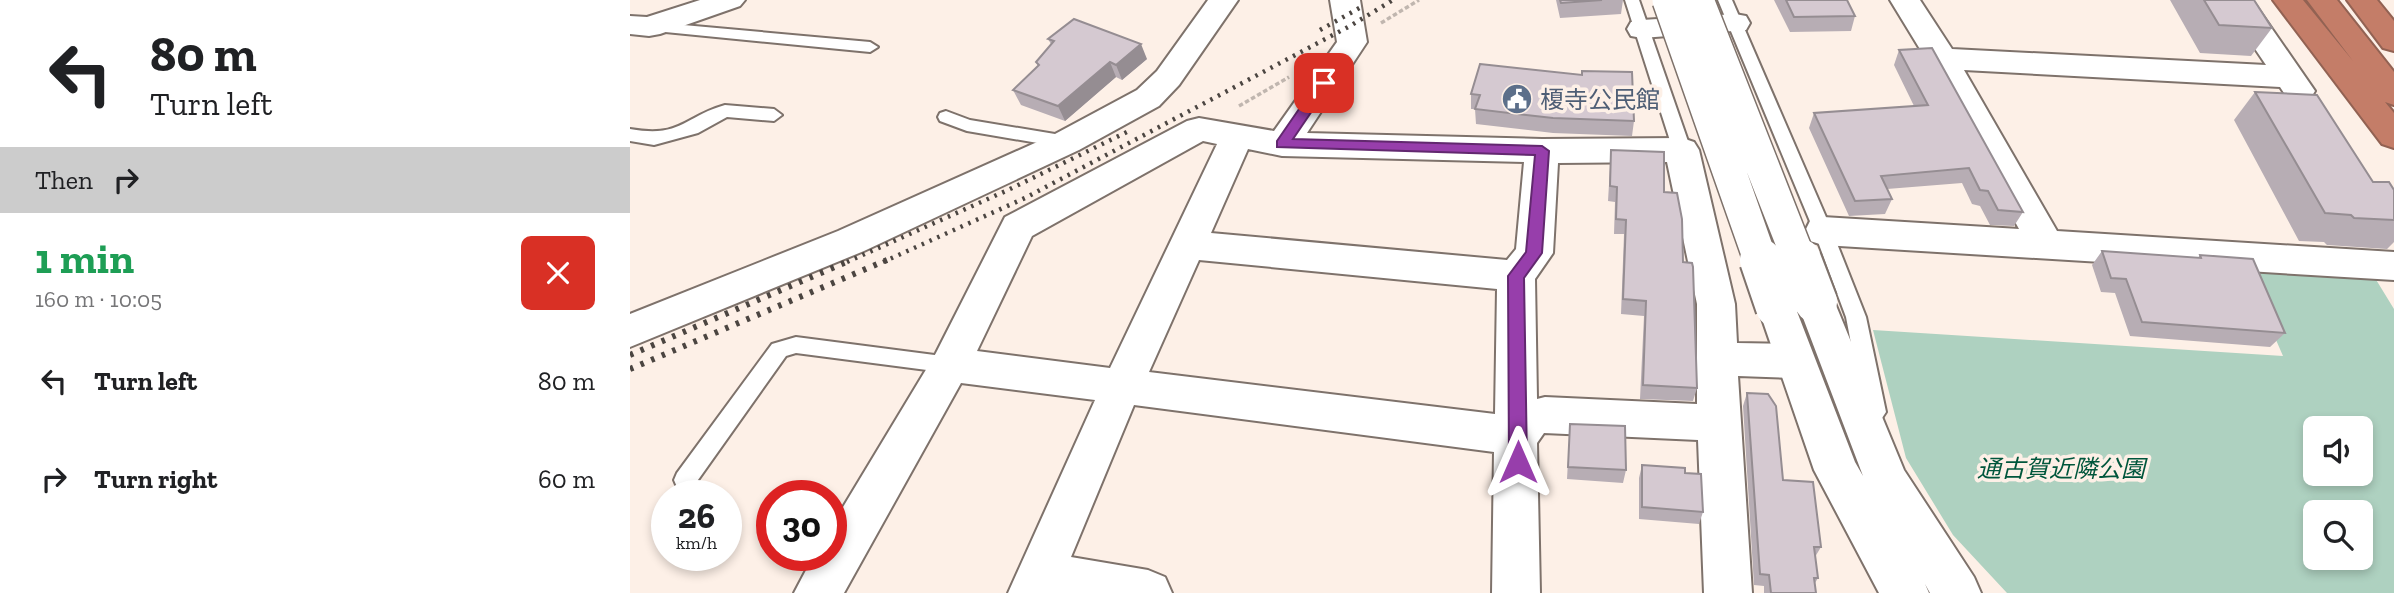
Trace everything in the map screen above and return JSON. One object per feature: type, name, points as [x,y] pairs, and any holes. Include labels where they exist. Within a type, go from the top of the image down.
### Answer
[{"type":"highway","points":[[2288,0],[2394,136]]},
{"type":"highway","points":[[2322,0],[2394,94]]},
{"type":"highway","points":[[2362,0],[2394,41]]},
{"type":"street","points":[[636,27],[730,0]]},
{"type":"street","points":[[638,323],[851,241],[1067,142],[1147,98],[1159,87],[1223,0]]},
{"type":"street","points":[[1282,144],[1352,42],[1345,0]]},
{"type":"street","points":[[1669,0],[1796,304],[1887,481],[1957,593]]},
{"type":"street","points":[[1697,0],[1796,304],[1795,361],[1836,470],[1905,593]]},
{"type":"street","points":[[1905,0],[1942,59],[2046,244]]},
{"type":"street","points":[[2237,0],[2313,111]]},
{"type":"street","points":[[1642,29],[1730,11]]},
{"type":"street","points":[[1942,59],[2289,77]]},
{"type":"street","points":[[1018,227],[1199,129],[1282,144],[1542,151],[1682,150],[1716,304],[1718,423],[1728,593]]},
{"type":"street","points":[[1148,593],[1036,584],[1121,388],[1237,136]]},
{"type":"street","points":[[1516,593],[1516,276],[1534,253],[1542,151]]},
{"type":"street","points":[[818,593],[950,365],[1018,227],[1032,158]]},
{"type":"street","points":[[1823,231],[2394,265]]},
{"type":"street","points":[[1186,245],[1516,276]]},
{"type":"street","points":[[1718,359],[1795,361]]},
{"type":"street","points":[[950,365],[1518,436]]},
{"type":"street","points":[[1518,436],[1530,419],[1545,415],[1718,423]]},
{"type":"lane","points":[[1632,0],[1682,150]]},
{"type":"lane","points":[[1730,11],[1823,231],[1856,317],[1887,481]]},
{"type":"lane","points":[[636,27],[870,47]]},
{"type":"lane","points":[[630,135],[654,139],[673,135],[725,111],[774,115]]},
{"type":"lane","points":[[946,117],[967,125],[1067,142]]},
{"type":"lane","points":[[685,480],[779,350],[796,345],[950,365]]},
{"type":"green space","name":"通古賀近隣公園","points":[[2246,271],[2375,278],[2394,309],[2394,593],[2007,593],[1953,535],[1906,458],[1873,330],[2283,356]]},
{"type":"building","points":[[1560,0],[1602,0],[1561,3]]},
{"type":"building","points":[[1786,0],[1847,0],[1855,16],[1794,17]]},
{"type":"building","points":[[2204,0],[2254,0],[2272,28],[2219,25]]},
{"type":"building","points":[[1074,19],[1141,44],[1116,65],[1110,62],[1058,106],[1013,90],[1039,65],[1036,62],[1054,41],[1048,39]]},
{"type":"building","points":[[1932,48],[2023,212],[1998,210],[1988,191],[1980,190],[1969,168],[1881,176],[1892,199],[1855,201],[1814,113],[1928,105],[1899,50]]},
{"type":"building","points":[[1480,64],[1582,75],[1582,71],[1632,72],[1634,121],[1553,118],[1475,109],[1480,95],[1471,94]]},
{"type":"building","points":[[2255,92],[2317,95],[2373,182],[2389,182],[2394,190],[2394,220],[2325,213]]},
{"type":"building","points":[[1611,150],[1664,152],[1664,192],[1677,193],[1682,219],[1683,262],[1692,263],[1693,267],[1697,388],[1643,385],[1646,301],[1623,299],[1626,220],[1616,219],[1617,187],[1610,186]]},
{"type":"building","points":[[2102,251],[2253,259],[2285,333],[2142,322],[2126,279],[2111,278]]},
{"type":"building","points":[[1747,393],[1768,394],[1776,406],[1783,480],[1813,482],[1821,547],[1814,547],[1818,578],[1814,578],[1816,593],[1771,593],[1769,575],[1760,574]]},
{"type":"building","points":[[1570,424],[1625,426],[1626,470],[1568,467]]},
{"type":"building","points":[[1642,465],[1685,468],[1685,473],[1701,474],[1703,512],[1642,507]]},
{"type":"railway","points":[[883,262],[1025,198],[1350,26],[1393,0]]},
{"type":"railway","points":[[1320,30],[1363,6]]},
{"type":"railway","points":[[847,262],[1008,190],[1131,130]]},
{"type":"railway","points":[[630,355],[851,260]]},
{"type":"railway","points":[[630,369],[887,260]]},
{"type":"place","name":"榎寺公民館","points":[[1517,99]]},
{"type":"route","points":[[1324,83],[1282,144],[1542,151],[1534,253],[1516,276],[1518,462]]}]
